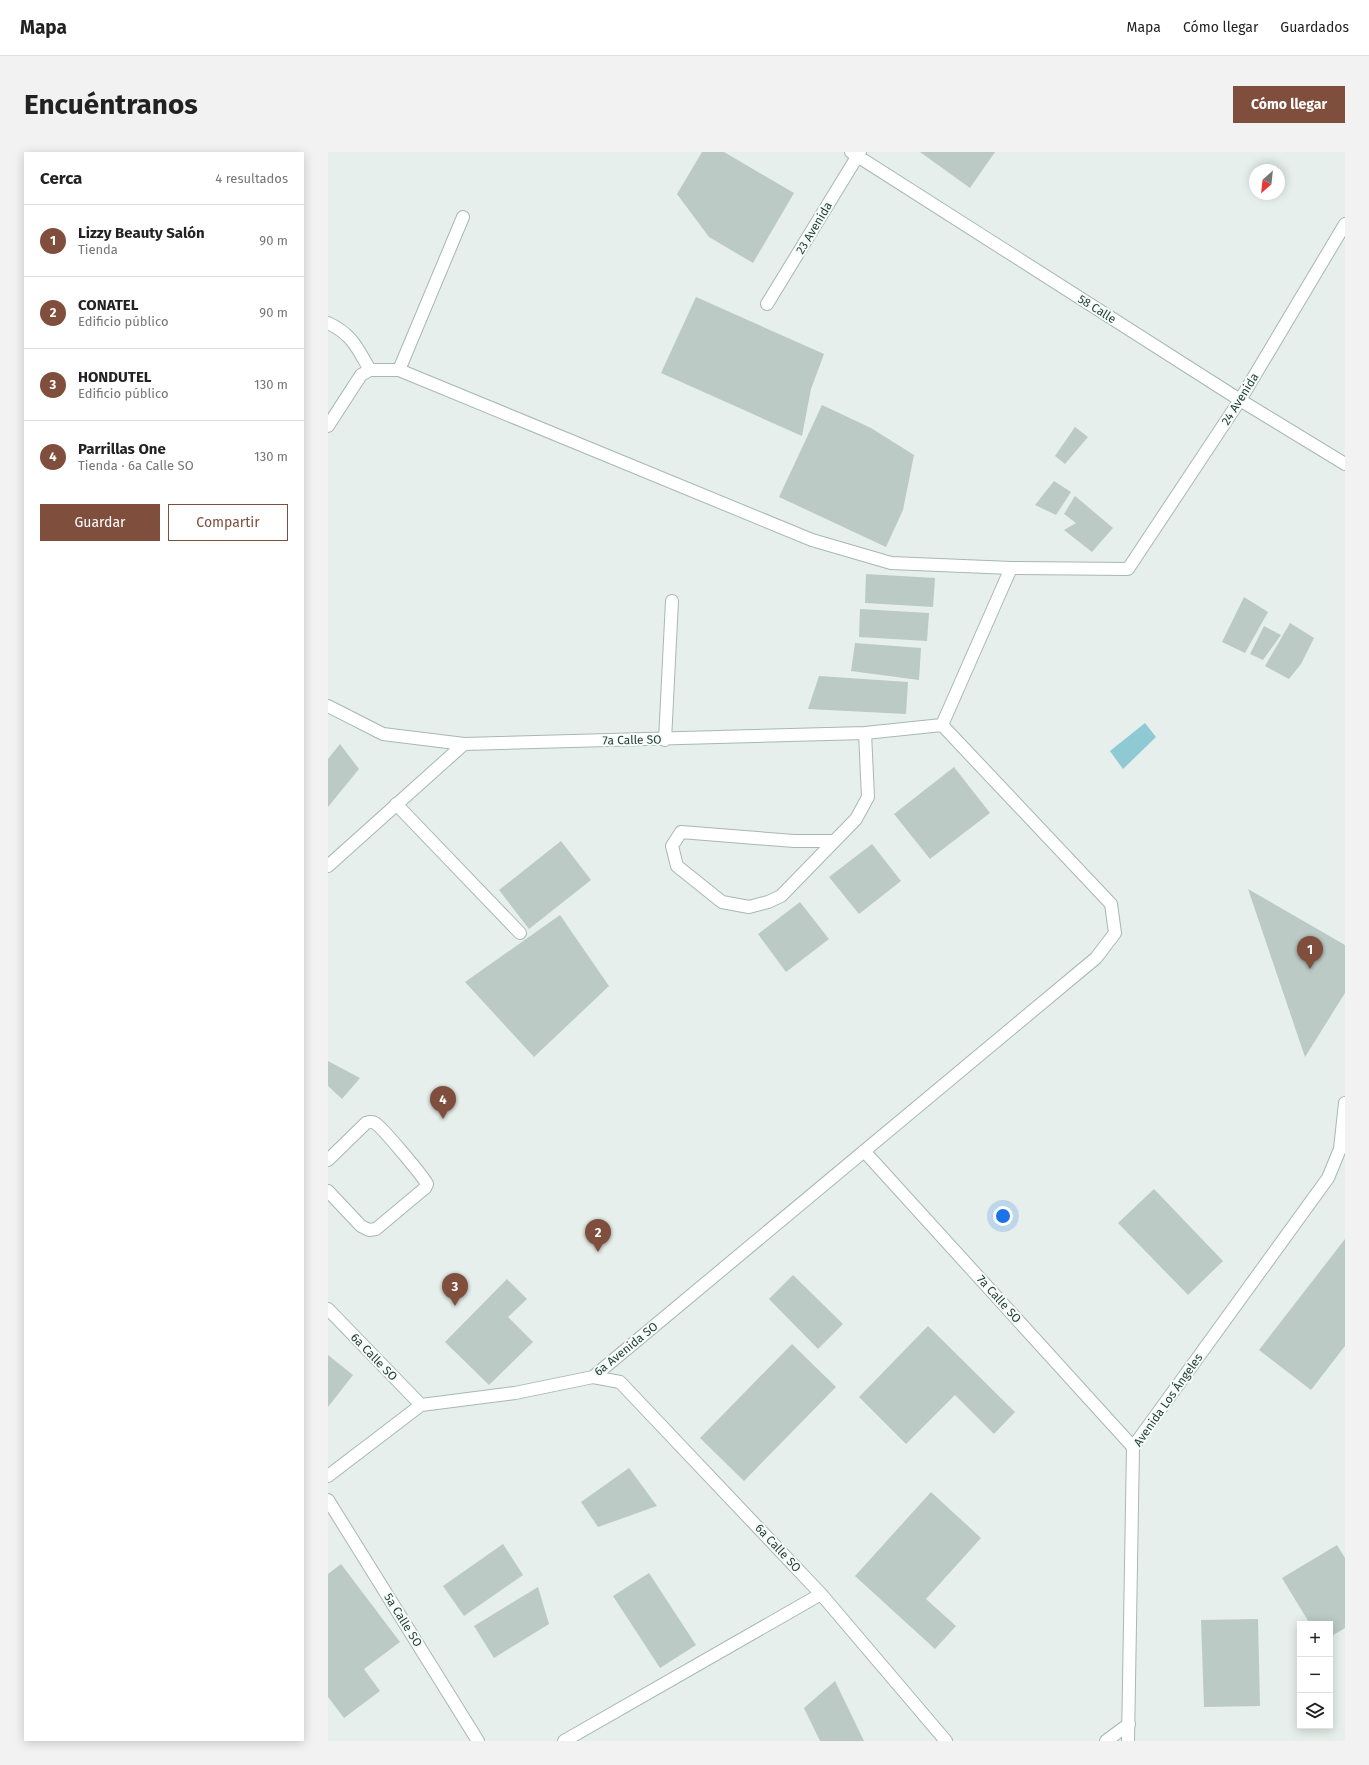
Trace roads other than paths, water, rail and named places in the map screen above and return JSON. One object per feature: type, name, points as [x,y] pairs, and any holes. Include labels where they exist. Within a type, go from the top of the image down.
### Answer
[{"type":"street","name":"23 Avenida","points":[[767,304],[856,153]]},
{"type":"street","name":"58 Calle","points":[[856,153],[1240,400],[1345,464]]},
{"type":"street","points":[[399,370],[463,217]]},
{"type":"street","name":"24 Avenida","points":[[1011,568],[1128,569],[1240,400],[1345,224]]},
{"type":"street","points":[[328,323],[341,330],[353,341],[370,370]]},
{"type":"street","points":[[328,426],[361,375],[370,370],[399,370],[812,540],[890,563],[1011,568],[942,725]]},
{"type":"street","points":[[664,740],[672,600]]},
{"type":"street","name":"7a Calle SO","points":[[328,706],[383,734],[464,744],[664,740],[865,733],[942,725]]},
{"type":"street","name":"6a Avenida SO","points":[[328,1476],[421,1406],[515,1393],[593,1377],[1096,958],[1115,933],[1111,904],[942,725]]},
{"type":"street","points":[[833,841],[794,841],[682,832],[672,846],[677,866],[722,902],[749,907],[768,902],[781,896],[856,819],[868,797],[865,733]]},
{"type":"street","points":[[328,866],[464,744]]},
{"type":"street","points":[[396,804],[520,933]]},
{"type":"street","name":"Avenida Los Ángeles","points":[[1128,1741],[1133,1447],[1328,1178],[1340,1149],[1345,1103]]},
{"type":"street","points":[[328,1160],[366,1123],[370,1121],[375,1123],[388,1136],[427,1184],[425,1188],[376,1229],[369,1230],[361,1226],[328,1191]]},
{"type":"street","name":"7a Calle SO","points":[[864,1151],[1133,1447]]},
{"type":"street","name":"6a Calle SO","points":[[328,1309],[421,1406]]},
{"type":"street","name":"6a Calle SO","points":[[593,1377],[620,1382],[821,1594],[946,1741]]},
{"type":"street","name":"5a Calle SO","points":[[328,1500],[478,1741]]},
{"type":"street","points":[[564,1741],[821,1594]]},
{"type":"street","points":[[1106,1741],[1129,1724]]},
{"type":"water","points":[[1145,723],[1156,737],[1123,769],[1110,751]]},
{"type":"place","name":"Lizzy Beauty Salón","points":[[1310,969]]},
{"type":"place","name":"Parrillas One","points":[[443,1119]]},
{"type":"place","name":"CONATEL","points":[[598,1252]]},
{"type":"place","name":"HONDUTEL","points":[[455,1306]]}]
